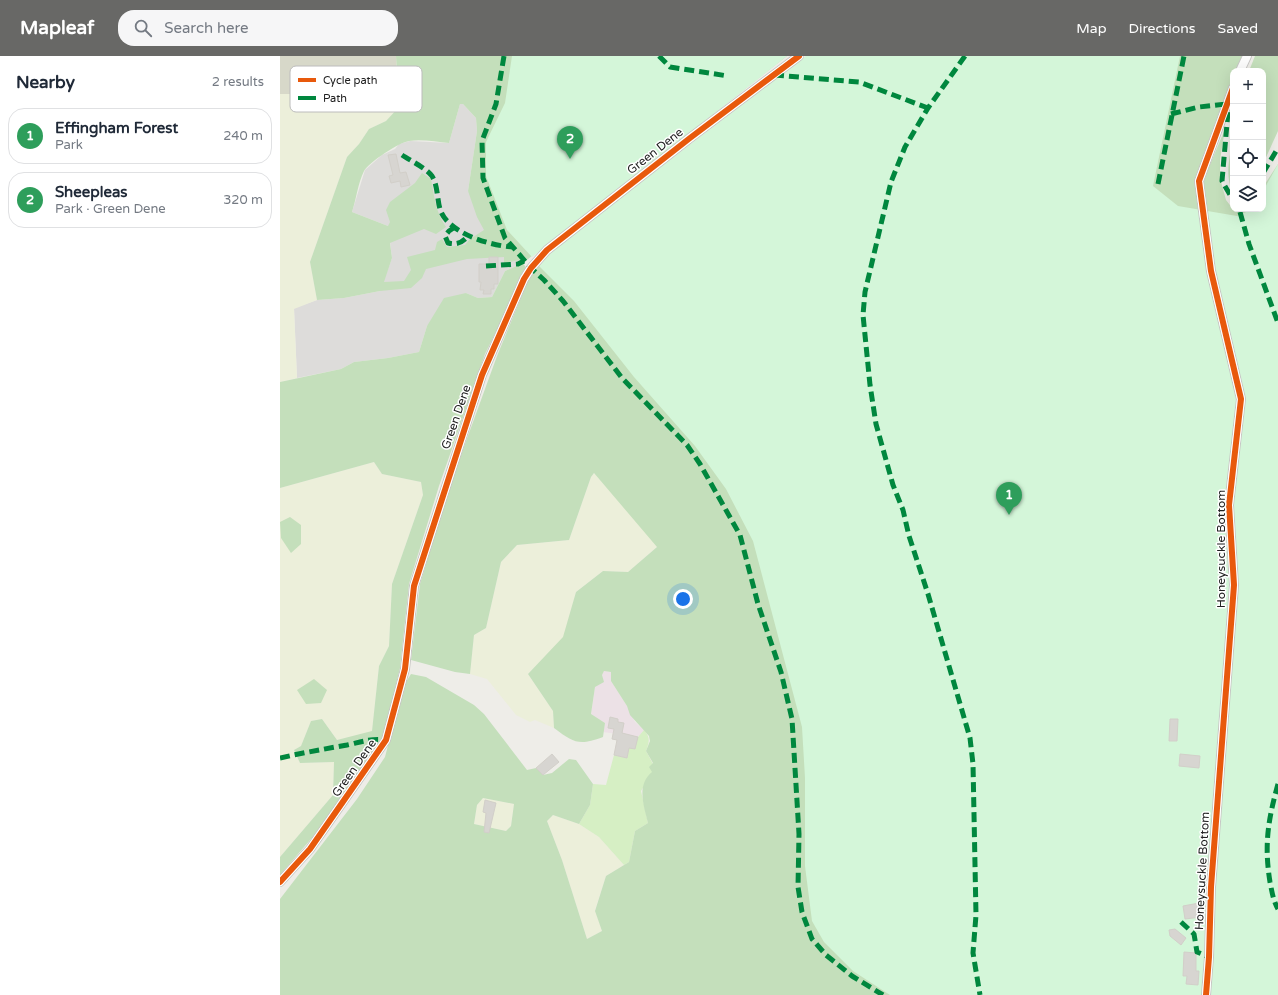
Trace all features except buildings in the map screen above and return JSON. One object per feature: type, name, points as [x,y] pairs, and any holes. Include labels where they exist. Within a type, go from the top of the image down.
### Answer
[{"type":"street","name":"Green Dene","points":[[280,882],[310,849],[386,740],[405,669],[414,586],[482,375],[524,279],[531,268],[547,250],[696,133],[799,56]]},
{"type":"street","points":[[1241,68],[1247,56]]},
{"type":"street","name":"Honeysuckle Bottom","points":[[1206,995],[1209,957],[1211,887],[1234,585],[1229,505],[1240,400],[1211,271],[1199,181],[1230,96]]},
{"type":"shaded area","points":[[280,56],[396,56],[397,66],[290,66],[290,94],[280,94]]},
{"type":"shaded area","points":[[460,104],[463,104],[476,118],[477,131],[468,191],[523,263],[505,271],[492,297],[478,298],[466,293],[427,326],[419,352],[388,358],[354,362],[341,369],[297,378],[294,308],[317,300],[344,298],[380,291],[392,258],[388,226],[352,212],[365,170],[382,155],[395,149],[399,144],[410,141],[449,143]]},
{"type":"shaded area","points":[[604,671],[612,672],[611,681],[635,722],[644,730],[638,737],[603,732],[605,723],[591,715],[595,687]]},
{"type":"green space","points":[[396,56],[787,56],[523,263],[521,260],[504,263],[504,257],[467,259],[426,269],[422,278],[411,288],[380,291],[344,298],[317,300],[310,262],[347,157],[359,144],[369,129],[386,121],[394,112],[422,112],[422,66],[397,66]],"holes":[[[460,104],[463,104],[476,118],[477,131],[468,191],[477,217],[484,230],[470,239],[465,245],[447,247],[442,239],[437,242],[435,250],[407,257],[411,270],[404,281],[384,282],[392,258],[390,243],[424,229],[436,234],[446,227],[434,198],[431,179],[422,173],[415,183],[390,202],[386,210],[390,222],[388,226],[352,212],[364,171],[378,158],[405,142],[419,140],[449,143]]]},
{"type":"green space","points":[[512,56],[787,56],[532,257],[507,230],[486,176],[486,142],[505,103]]},
{"type":"green space","points":[[806,56],[1180,56],[1153,186],[1178,206],[1237,216],[1246,212],[1266,212],[1266,186],[1278,164],[1278,995],[890,995],[853,971],[824,942],[812,921],[805,866],[805,778],[802,727],[753,541],[726,489],[695,446],[634,377],[574,301],[539,266],[552,250]]},
{"type":"green space","points":[[813,56],[1245,56],[1239,68],[1230,68],[1230,90],[1196,180],[1215,268],[1203,181],[1225,129],[1220,160],[1220,178],[1226,200],[1230,205],[1230,212],[1266,212],[1266,182],[1278,164],[1278,995],[280,995],[280,899],[357,799],[385,757],[403,687],[411,674],[426,677],[474,705],[484,714],[527,770],[536,768],[543,775],[552,773],[569,759],[576,760],[593,784],[590,805],[579,824],[553,815],[547,821],[562,860],[587,939],[602,931],[595,911],[606,876],[629,862],[635,831],[648,823],[642,796],[644,783],[652,772],[649,767],[653,763],[646,751],[650,741],[649,736],[630,715],[627,706],[611,681],[611,672],[604,671],[602,675],[604,682],[595,687],[591,714],[605,723],[603,737],[588,742],[577,742],[572,740],[554,728],[553,711],[528,674],[563,637],[576,592],[603,571],[628,572],[657,547],[594,473],[591,477],[569,540],[517,545],[501,562],[486,628],[474,635],[470,674],[455,672],[411,660],[420,584],[449,488],[497,356],[529,278],[552,250]],"holes":[[[483,798],[514,804],[511,826],[506,831],[474,824],[477,805]]]},
{"type":"green space","points":[[1255,56],[1278,56],[1278,131],[1266,157],[1266,68],[1250,68]]},
{"type":"green space","points":[[280,94],[290,94],[290,112],[394,112],[386,121],[369,129],[359,144],[347,157],[310,262],[317,300],[294,309],[297,378],[280,382]]},
{"type":"green space","points":[[1230,155],[1230,183],[1228,173]]},
{"type":"green space","points":[[523,263],[527,269],[485,354],[439,486],[409,584],[400,668],[384,735],[323,825],[280,875],[280,857],[333,795],[334,762],[300,763],[294,750],[301,746],[311,721],[322,719],[337,740],[372,731],[379,666],[389,646],[392,584],[423,495],[421,482],[382,474],[374,462],[280,488],[280,382],[341,369],[354,362],[388,358],[419,352],[427,326],[444,298],[466,293],[478,298],[492,297],[505,271]]},
{"type":"green space","points":[[374,462],[382,474],[421,482],[423,495],[392,584],[389,646],[379,666],[372,732],[337,740],[322,719],[311,721],[301,746],[294,750],[300,763],[334,762],[333,795],[280,857],[280,488]]},
{"type":"green space","points":[[594,473],[658,546],[628,572],[603,571],[576,592],[564,637],[528,674],[553,711],[554,728],[535,720],[530,722],[516,715],[487,679],[470,674],[474,635],[486,628],[501,562],[517,545],[569,540],[591,477]]},
{"type":"green space","points":[[290,517],[301,525],[301,544],[291,553],[281,538],[280,522]]},
{"type":"green space","points":[[314,679],[327,690],[321,703],[306,704],[297,690]]},
{"type":"green space","points":[[644,730],[648,735],[649,740],[646,751],[653,764],[653,772],[641,791],[648,823],[635,831],[629,862],[624,865],[599,837],[579,824],[590,805],[593,784],[606,785],[614,755],[627,758],[631,738],[633,736],[638,737]]},
{"type":"green space","points":[[483,798],[514,804],[511,826],[506,831],[474,824],[477,805]]},
{"type":"green space","points":[[553,815],[579,824],[599,837],[624,865],[606,876],[595,910],[602,931],[587,939],[562,860],[547,821]]},
{"type":"marked path","points":[[504,56],[496,104],[482,141],[483,178],[505,238],[563,301],[622,378],[687,445],[700,464],[740,535],[758,604],[781,672],[792,719],[799,834],[798,887],[802,912],[812,939],[826,955],[852,976],[883,995]]},
{"type":"marked path","points":[[659,56],[670,67],[728,76]]},
{"type":"marked path","points":[[965,56],[928,108],[905,147],[891,182],[865,292],[863,315],[870,385],[876,424],[893,485],[903,510],[909,536],[928,594],[970,738],[973,764],[976,915],[973,953],[980,995]]},
{"type":"marked path","points":[[1158,184],[1184,56]]},
{"type":"marked path","points":[[774,75],[859,82],[928,108]]},
{"type":"marked path","points":[[1171,114],[1199,107],[1226,104]]},
{"type":"marked path","points":[[1228,112],[1222,181],[1230,195]]},
{"type":"marked path","points":[[1266,168],[1278,148]]},
{"type":"marked path","points":[[402,155],[422,167],[432,176],[440,209],[444,217],[451,225],[471,237],[482,241],[513,247]]},
{"type":"marked path","points":[[1240,212],[1249,244],[1278,323]]},
{"type":"marked path","points":[[455,227],[445,236],[448,243],[459,243],[469,235]]},
{"type":"marked path","points":[[486,266],[518,264],[524,261]]},
{"type":"marked path","points":[[280,758],[366,741],[386,740]]},
{"type":"marked path","points":[[1278,784],[1269,821],[1267,844],[1270,882],[1278,909]]},
{"type":"marked path","points":[[1181,922],[1194,934],[1197,952],[1209,957]]},
{"type":"cycle path","points":[[280,882],[310,849],[386,740],[405,669],[414,586],[482,375],[524,279],[531,268],[547,250],[690,138],[799,56]]},
{"type":"cycle path","points":[[1206,995],[1209,957],[1211,887],[1234,585],[1229,505],[1241,399],[1211,271],[1199,181],[1230,96]]},
{"type":"place","name":"Sheepleas","points":[[570,159]]},
{"type":"place","name":"Effingham Forest","points":[[1009,515]]}]
